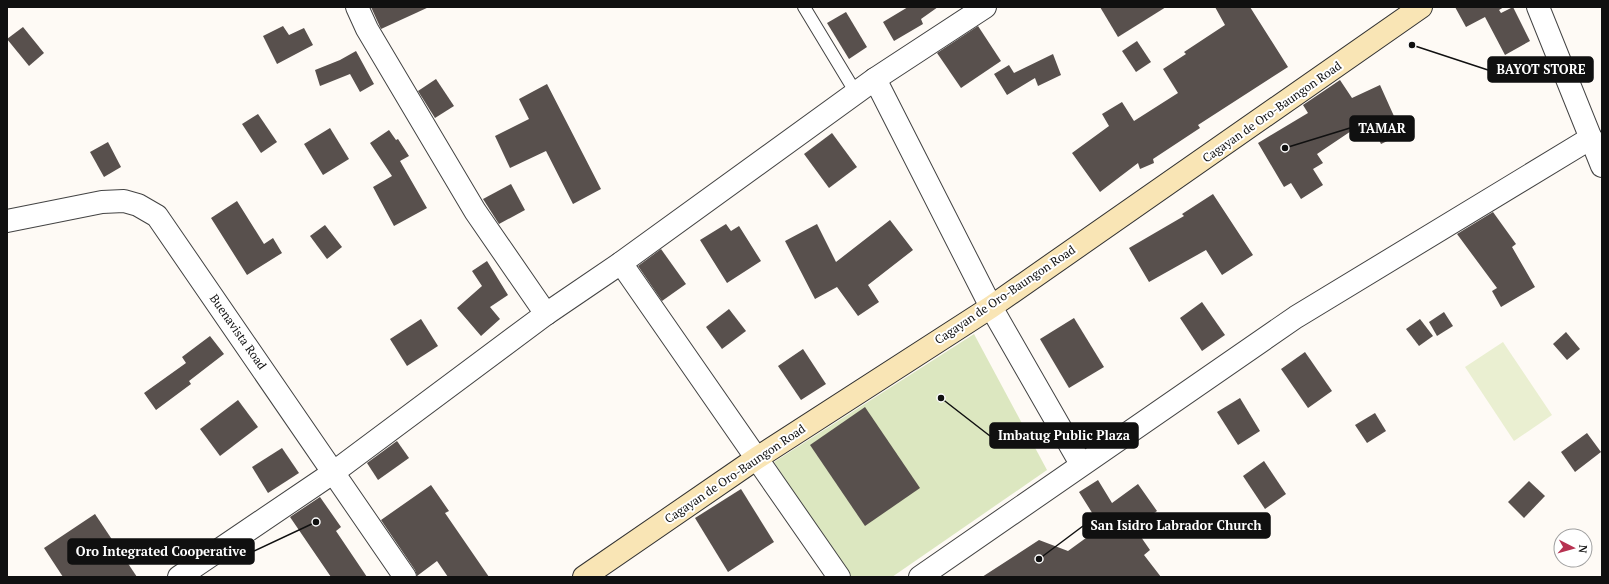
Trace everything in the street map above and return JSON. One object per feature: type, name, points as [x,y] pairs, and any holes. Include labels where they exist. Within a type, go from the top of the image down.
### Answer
[{"type":"main road","name":"Cagayan de Oro-Baungon Road","points":[[584,577],[756,458],[991,307],[1421,7]]},
{"type":"street","points":[[357,7],[367,29],[475,211],[546,314]]},
{"type":"street","points":[[179,577],[334,472],[546,314],[621,263],[875,79],[985,7]]},
{"type":"street","points":[[1538,7],[1602,166]]},
{"type":"street","points":[[875,79],[991,307],[1081,464]]},
{"type":"street","points":[[920,577],[1081,464],[1296,317],[1591,138]]},
{"type":"street","name":"Buenavista Road","points":[[7,221],[102,202],[124,201],[138,205],[157,216],[405,577]]},
{"type":"street","points":[[621,263],[839,577]]},
{"type":"lane","points":[[804,7],[856,93]]},
{"type":"green space","points":[[974,334],[1047,470],[892,577],[849,577],[774,462]]},
{"type":"green space","points":[[1503,342],[1552,415],[1514,441],[1465,367]]},
{"type":"building","points":[[371,7],[429,7],[381,29]]},
{"type":"building","points":[[908,7],[938,7],[921,19],[923,24],[894,41],[883,22]]},
{"type":"building","points":[[1100,7],[1166,7],[1118,37]]},
{"type":"building","points":[[1215,7],[1250,7],[1288,67],[1198,125],[1200,128],[1153,159],[1154,163],[1140,169],[1138,163],[1100,192],[1072,153],[1109,126],[1102,114],[1122,102],[1134,121],[1178,93],[1163,69],[1186,54],[1184,52],[1225,25]]},
{"type":"building","points":[[1455,7],[1504,7],[1499,10],[1501,13],[1513,7],[1530,41],[1505,55],[1485,17],[1466,27]]},
{"type":"building","points":[[846,12],[867,47],[849,59],[827,23]]},
{"type":"building","points":[[283,26],[289,35],[304,28],[313,45],[277,64],[263,36]]},
{"type":"building","points":[[978,26],[1001,61],[961,88],[937,53]]},
{"type":"building","points":[[23,27],[44,53],[29,66],[7,39]]},
{"type":"building","points":[[1137,41],[1151,62],[1136,72],[1122,51]]},
{"type":"building","points":[[356,51],[374,84],[360,92],[350,74],[320,86],[315,70],[340,60]]},
{"type":"building","points":[[1053,54],[1061,75],[1038,86],[1035,78],[1007,95],[994,74],[1009,65],[1014,73]]},
{"type":"building","points":[[436,79],[454,106],[435,118],[418,91]]},
{"type":"building","points":[[1340,80],[1352,98],[1380,85],[1402,134],[1381,144],[1369,119],[1317,154],[1323,163],[1313,169],[1323,185],[1301,199],[1291,183],[1284,187],[1258,143],[1308,113],[1303,105]]},
{"type":"building","points":[[547,84],[601,189],[573,204],[546,151],[510,168],[495,136],[529,119],[519,99]]},
{"type":"building","points":[[258,114],[277,142],[261,153],[242,124]]},
{"type":"building","points":[[330,128],[349,159],[323,175],[304,144]]},
{"type":"building","points":[[389,130],[396,140],[398,139],[409,156],[400,161],[427,208],[394,226],[373,187],[392,176],[370,143]]},
{"type":"building","points":[[832,133],[857,167],[829,188],[804,154]]},
{"type":"building","points":[[108,142],[121,167],[104,177],[90,152]]},
{"type":"building","points":[[511,184],[525,210],[499,224],[483,199]]},
{"type":"building","points":[[1213,194],[1253,255],[1222,275],[1206,250],[1149,282],[1129,248],[1184,216],[1182,214]]},
{"type":"building","points":[[237,201],[264,244],[273,238],[282,253],[247,275],[211,218]]},
{"type":"building","points":[[1493,212],[1516,244],[1512,247],[1535,287],[1501,307],[1492,291],[1497,288],[1457,234]]},
{"type":"building","points":[[890,220],[913,250],[868,285],[879,302],[858,316],[837,287],[815,299],[785,241],[817,224],[836,262]]},
{"type":"building","points":[[726,224],[731,231],[739,226],[761,261],[727,283],[700,240]]},
{"type":"building","points":[[325,225],[342,247],[327,259],[310,236]]},
{"type":"building","points":[[661,249],[686,284],[662,301],[638,266]]},
{"type":"building","points":[[487,261],[508,295],[490,307],[500,319],[481,336],[457,308],[482,286],[472,271]]},
{"type":"building","points":[[1202,302],[1225,335],[1202,351],[1180,318]]},
{"type":"building","points":[[729,309],[746,331],[722,349],[706,327]]},
{"type":"building","points":[[1444,312],[1453,326],[1437,336],[1429,322]]},
{"type":"building","points":[[1074,318],[1104,367],[1069,388],[1040,339]]},
{"type":"building","points":[[421,319],[438,346],[407,366],[390,339]]},
{"type":"building","points":[[1420,319],[1433,336],[1419,346],[1406,329]]},
{"type":"building","points":[[1566,332],[1580,349],[1567,360],[1553,344]]},
{"type":"building","points":[[210,336],[224,354],[189,381],[191,384],[156,410],[144,393],[186,363],[182,357]]},
{"type":"building","points":[[803,349],[826,384],[801,400],[778,366]]},
{"type":"building","points":[[1305,352],[1332,391],[1308,408],[1281,369]]},
{"type":"building","points":[[1240,398],[1260,431],[1238,445],[1217,412]]},
{"type":"building","points":[[238,400],[258,427],[220,456],[200,429]]},
{"type":"building","points":[[865,407],[920,488],[865,526],[810,445]]},
{"type":"building","points":[[1375,413],[1386,431],[1367,443],[1355,425]]},
{"type":"building","points":[[1587,433],[1601,452],[1575,472],[1561,452]]},
{"type":"building","points":[[397,441],[409,458],[378,480],[367,463]]},
{"type":"building","points":[[282,448],[299,473],[268,493],[252,467]]},
{"type":"building","points":[[1264,461],[1286,494],[1265,509],[1243,476]]},
{"type":"building","points":[[1098,480],[1112,503],[1138,484],[1157,511],[1134,527],[1150,550],[1144,555],[1161,577],[982,577],[1039,540],[1068,551],[1101,527],[1079,492]]},
{"type":"building","points":[[1529,481],[1545,496],[1524,518],[1508,502]]},
{"type":"building","points":[[431,485],[449,511],[445,513],[489,577],[448,577],[437,561],[417,576],[415,570],[381,520]]},
{"type":"building","points":[[741,489],[774,542],[728,572],[695,518]]},
{"type":"building","points":[[320,497],[341,527],[336,531],[367,577],[331,577],[290,517]]},
{"type":"building","points":[[95,514],[137,577],[63,577],[44,548]]},
{"type":"place","name":"BAYOT STORE","points":[[1412,45]]},
{"type":"place","name":"TAMAR","points":[[1285,148]]},
{"type":"place","name":"Imbatug Public Plaza","points":[[941,398]]},
{"type":"place","name":"Oro Integrated Cooperative","points":[[316,522]]},
{"type":"place","name":"San Isidro Labrador Church","points":[[1039,559]]}]
